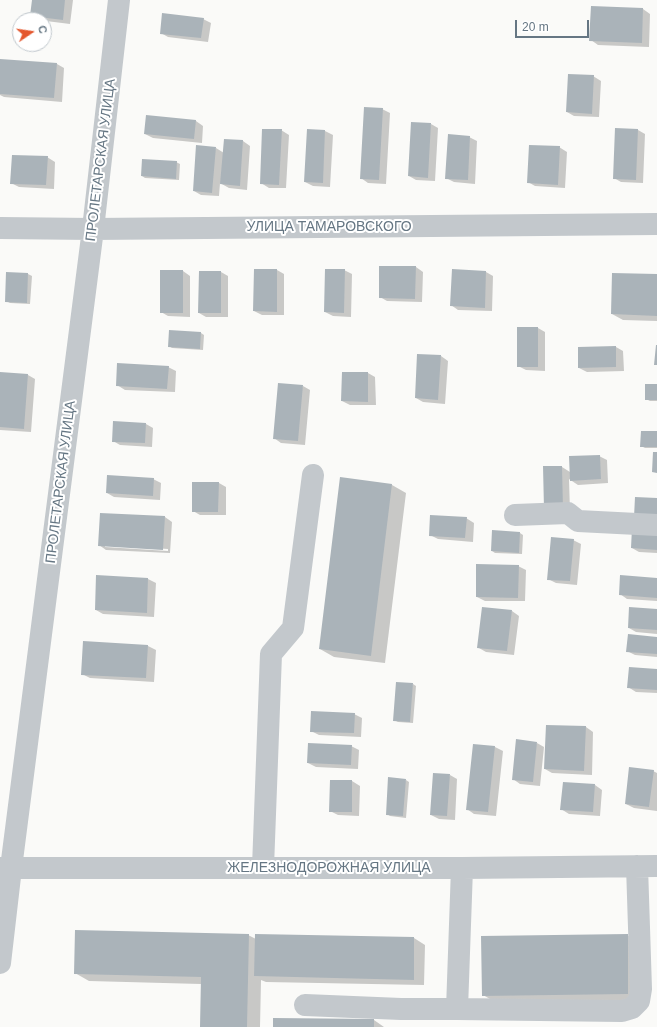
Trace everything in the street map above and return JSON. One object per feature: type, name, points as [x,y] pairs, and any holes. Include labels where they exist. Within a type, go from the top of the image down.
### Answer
[{"type":"street","name":"ПРОЛЕТАРСКАЯ УЛИЦА","points":[[0,963],[5,868],[94,229],[119,0]]},
{"type":"street","name":"УЛИЦА ТАМАРОВСКОГО","points":[[0,228],[94,229],[657,224]]},
{"type":"street","points":[[263,867],[271,654],[293,628],[313,475]]},
{"type":"street","points":[[515,515],[568,513],[578,521],[657,525]]},
{"type":"street","name":"ЖЕЛЕЗНОДОРОЖНАЯ УЛИЦА","points":[[5,868],[462,868],[647,866]]},
{"type":"street","points":[[305,1005],[401,1009],[622,1011],[632,1008],[639,1001],[641,990],[647,866]]},
{"type":"street","points":[[457,1009],[462,868]]},
{"type":"building","points":[[32,0],[65,0],[63,20],[52,19],[52,12],[30,12]]},
{"type":"building","points":[[591,6],[643,8],[642,43],[589,41]]},
{"type":"building","points":[[162,13],[204,18],[201,38],[160,34]]},
{"type":"building","points":[[0,59],[57,63],[54,98],[0,94]]},
{"type":"building","points":[[568,74],[594,75],[592,114],[566,112]]},
{"type":"building","points":[[364,107],[383,108],[379,180],[360,179]]},
{"type":"building","points":[[146,115],[196,120],[194,139],[144,134]]},
{"type":"building","points":[[411,122],[431,123],[428,178],[408,176]]},
{"type":"building","points":[[615,128],[638,129],[636,180],[613,179]]},
{"type":"building","points":[[262,129],[282,129],[279,185],[260,184]]},
{"type":"building","points":[[307,129],[325,130],[323,183],[304,182]]},
{"type":"building","points":[[448,134],[470,136],[468,180],[445,179]]},
{"type":"building","points":[[224,139],[243,140],[240,186],[220,184]]},
{"type":"building","points":[[196,145],[216,147],[212,193],[193,191]]},
{"type":"building","points":[[529,145],[560,146],[558,185],[527,183]]},
{"type":"building","points":[[12,155],[48,156],[46,185],[10,184]]},
{"type":"building","points":[[142,159],[177,161],[176,179],[141,176]]},
{"type":"building","points":[[379,266],[416,266],[415,299],[379,298]]},
{"type":"building","points":[[254,269],[277,269],[277,312],[253,311]]},
{"type":"building","points":[[325,269],[345,269],[344,313],[324,312]]},
{"type":"building","points":[[452,269],[486,271],[485,308],[450,306]]},
{"type":"building","points":[[160,270],[183,270],[183,313],[160,313]]},
{"type":"building","points":[[199,271],[221,271],[221,313],[198,313]]},
{"type":"building","points":[[6,272],[28,273],[27,303],[5,302]]},
{"type":"building","points":[[612,273],[657,274],[657,316],[611,314]]},
{"type":"building","points":[[517,327],[538,327],[538,367],[517,367]]},
{"type":"building","points":[[169,330],[201,332],[200,349],[168,347]]},
{"type":"building","points":[[656,345],[657,365],[654,365]]},
{"type":"building","points":[[616,346],[616,367],[578,368],[578,347]]},
{"type":"building","points":[[417,354],[441,355],[438,400],[415,398]]},
{"type":"building","points":[[117,363],[169,366],[167,389],[116,386]]},
{"type":"building","points":[[0,372],[28,374],[24,429],[0,427]]},
{"type":"building","points":[[342,372],[368,372],[368,402],[341,401]]},
{"type":"building","points":[[278,383],[303,385],[298,441],[273,439]]},
{"type":"building","points":[[645,384],[657,384],[657,400],[645,400]]},
{"type":"building","points":[[113,421],[146,423],[145,443],[112,442]]},
{"type":"building","points":[[641,431],[657,431],[657,447],[640,447]]},
{"type":"building","points":[[653,452],[657,452],[657,473],[652,472]]},
{"type":"building","points":[[600,455],[601,479],[570,481],[569,456]]},
{"type":"building","points":[[543,466],[562,466],[563,508],[544,509]]},
{"type":"building","points":[[107,475],[154,478],[153,496],[106,493]]},
{"type":"building","points":[[340,477],[392,484],[371,656],[319,649]]},
{"type":"building","points":[[192,482],[219,482],[218,512],[192,512]]},
{"type":"building","points":[[635,497],[657,498],[657,519],[634,517]]},
{"type":"building","points":[[100,513],[165,516],[163,550],[98,546]]},
{"type":"building","points":[[430,515],[467,517],[465,538],[429,536]]},
{"type":"building","points":[[632,528],[657,530],[657,550],[631,548]]},
{"type":"building","points":[[492,530],[520,532],[519,553],[491,551]]},
{"type":"building","points":[[551,537],[574,539],[570,581],[547,580]]},
{"type":"building","points":[[476,564],[519,565],[518,598],[476,597]]},
{"type":"building","points":[[96,575],[148,578],[147,613],[95,610]]},
{"type":"building","points":[[620,575],[657,578],[657,598],[619,595]]},
{"type":"building","points":[[482,607],[512,610],[507,651],[477,648]]},
{"type":"building","points":[[629,607],[657,609],[657,630],[628,628]]},
{"type":"building","points":[[628,634],[657,637],[657,654],[626,652]]},
{"type":"building","points":[[83,641],[148,645],[146,678],[81,675]]},
{"type":"building","points":[[629,667],[657,669],[657,690],[627,688]]},
{"type":"building","points":[[396,682],[413,683],[410,722],[393,721]]},
{"type":"building","points":[[311,711],[355,713],[354,733],[310,732]]},
{"type":"building","points":[[546,725],[586,726],[584,771],[544,769]]},
{"type":"building","points":[[516,739],[537,742],[533,782],[512,780]]},
{"type":"building","points":[[308,743],[352,745],[351,765],[307,763]]},
{"type":"building","points":[[473,744],[495,746],[488,812],[466,810]]},
{"type":"building","points":[[629,767],[654,770],[649,807],[625,804]]},
{"type":"building","points":[[433,773],[450,774],[447,816],[430,815]]},
{"type":"building","points":[[388,777],[406,779],[403,816],[386,815]]},
{"type":"building","points":[[330,780],[352,780],[352,812],[329,812]]},
{"type":"building","points":[[563,782],[595,784],[593,812],[560,810]]},
{"type":"building","points":[[75,930],[249,934],[247,1027],[200,1027],[201,977],[74,974]]},
{"type":"building","points":[[255,934],[414,937],[414,980],[254,976]]},
{"type":"building","points":[[628,934],[628,994],[482,996],[481,936]]},
{"type":"building","points":[[273,1018],[374,1019],[374,1027],[273,1027]]}]
